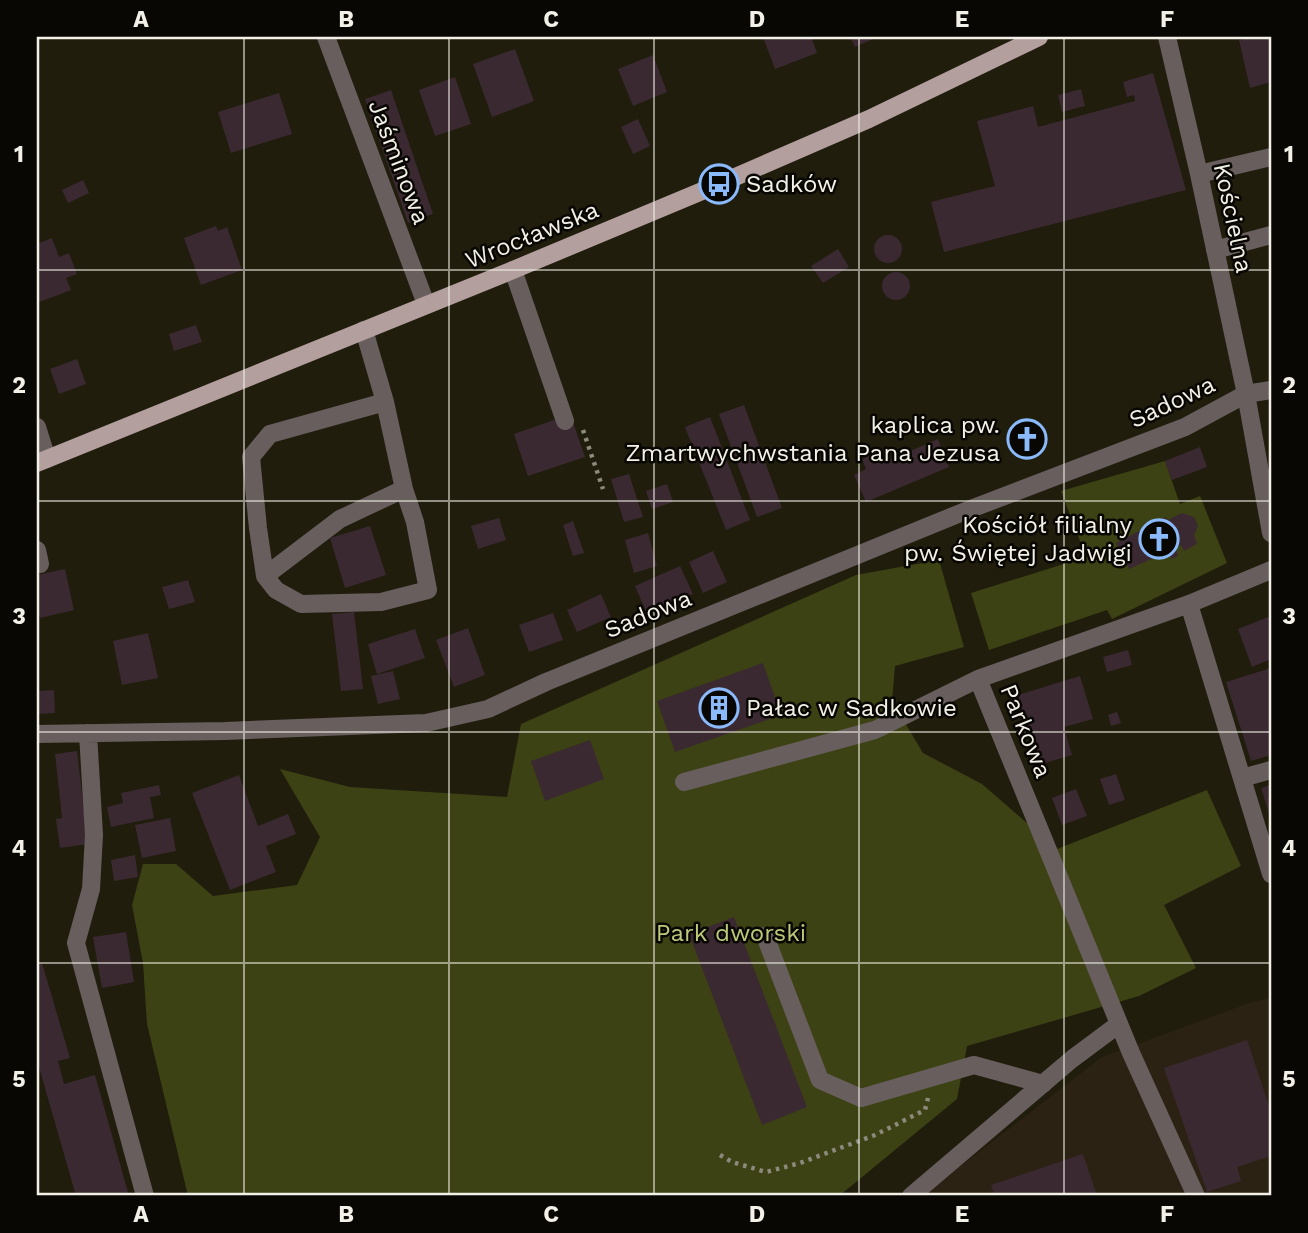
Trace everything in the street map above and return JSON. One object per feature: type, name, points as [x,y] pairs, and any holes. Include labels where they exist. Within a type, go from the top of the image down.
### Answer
[{"type":"main road","name":"Wrocławska","points":[[42,461],[513,271],[869,119],[1040,37]]},
{"type":"street","name":"Jaśminowa","points":[[326,37],[426,304]]},
{"type":"street","name":"Kościelna","points":[[1167,37],[1215,250],[1271,533]]},
{"type":"street","points":[[1199,174],[1271,157]]},
{"type":"street","points":[[1215,250],[1271,235]]},
{"type":"street","points":[[513,271],[565,421]]},
{"type":"street","points":[[364,330],[385,402],[404,489],[415,522],[428,590],[381,602],[301,604],[275,590],[265,576],[251,457],[270,434],[385,402]]},
{"type":"street","points":[[1245,394],[1271,390]]},
{"type":"street","name":"Sadowa","points":[[37,734],[426,723],[488,709],[546,682],[955,515],[1185,427],[1245,394]]},
{"type":"street","points":[[37,427],[42,461]]},
{"type":"street","points":[[265,576],[340,519],[404,489]]},
{"type":"street","name":"Parkowa","points":[[1196,1196],[1130,1053],[978,679],[1189,604],[1271,570]]},
{"type":"street","points":[[1189,604],[1271,874]]},
{"type":"street","points":[[684,782],[875,730],[978,679]]},
{"type":"street","points":[[88,733],[94,835],[91,889],[76,943],[145,1196]]},
{"type":"street","points":[[1242,778],[1271,770]]},
{"type":"street","points":[[765,936],[820,1080],[861,1098],[974,1065],[1043,1084]]},
{"type":"street","points":[[914,1195],[1043,1084],[1119,1024]]},
{"type":"path","points":[[720,1155],[732,1162],[766,1172],[800,1163],[875,1135],[925,1110],[934,1076]]},
{"type":"shaded area","points":[[1271,998],[1271,1196],[922,1196],[1102,1057],[1252,1002]]},
{"type":"green space","points":[[1165,461],[1180,504],[1200,496],[1227,563],[1112,619],[1107,610],[989,650],[971,593],[1086,557],[1061,491]]},
{"type":"green space","name":"Park dworski","points":[[939,560],[964,647],[895,666],[892,701],[923,753],[982,784],[1057,849],[1207,790],[1241,866],[1164,905],[1196,968],[1139,996],[967,1046],[957,1099],[839,1196],[188,1196],[147,1024],[143,963],[132,905],[143,864],[176,864],[213,896],[297,885],[320,837],[280,769],[350,787],[507,797],[521,724],[856,575]]},
{"type":"building","points":[[763,37],[811,37],[817,53],[775,69]]},
{"type":"building","points":[[850,37],[877,37],[855,47]]},
{"type":"building","points":[[1269,37],[1271,82],[1250,88],[1239,40]]},
{"type":"building","points":[[515,49],[534,101],[492,117],[473,64]]},
{"type":"building","points":[[653,55],[667,92],[633,106],[618,69]]},
{"type":"building","points":[[1153,73],[1186,190],[944,252],[931,202],[995,186],[977,121],[1033,106],[1038,127],[1135,101],[1134,95],[1127,97],[1123,82]]},
{"type":"building","points":[[455,77],[471,124],[435,136],[419,90]]},
{"type":"building","points":[[1081,89],[1085,106],[1062,112],[1058,95]]},
{"type":"building","points":[[391,90],[433,214],[408,223],[365,99]]},
{"type":"building","points":[[279,93],[292,134],[231,153],[218,112]]},
{"type":"building","points":[[638,119],[650,146],[633,154],[621,127]]},
{"type":"building","points":[[83,180],[89,193],[68,203],[62,190]]},
{"type":"building","points":[[216,226],[218,231],[227,227],[242,270],[201,285],[184,238]]},
{"type":"building","points":[[888,235],[898,239],[902,249],[898,259],[888,263],[878,259],[874,249],[878,239]]},
{"type":"building","points":[[52,238],[59,257],[69,253],[77,274],[66,278],[71,290],[37,303],[37,244]]},
{"type":"building","points":[[838,249],[849,267],[823,283],[811,266]]},
{"type":"building","points":[[896,272],[906,276],[910,286],[906,296],[896,300],[886,296],[882,286],[886,276]]},
{"type":"building","points":[[196,325],[202,342],[174,351],[169,334]]},
{"type":"building","points":[[77,359],[86,384],[59,394],[50,369]]},
{"type":"building","points":[[744,405],[782,508],[757,517],[719,414]]},
{"type":"building","points":[[710,417],[750,520],[726,530],[685,427]]},
{"type":"building","points":[[557,419],[573,422],[585,457],[528,476],[514,434]]},
{"type":"building","name":"kaplica pw. Zmartwychwstania Pana Jezusa","points":[[1027,425],[1036,429],[1040,438],[1036,447],[1027,451],[1018,447],[1014,438],[1018,429]]},
{"type":"building","points":[[938,439],[949,467],[866,502],[854,475],[866,469],[862,459],[885,449],[890,460]]},
{"type":"building","points":[[1200,447],[1207,467],[1172,480],[1165,461]]},
{"type":"building","points":[[629,474],[643,517],[624,522],[611,479]]},
{"type":"building","points":[[667,484],[673,502],[652,509],[646,491]]},
{"type":"building","name":"Kościół filialny pw. Świętej Jadwigi","points":[[1182,513],[1194,517],[1198,526],[1194,535],[1197,544],[1184,551],[1181,545],[1176,547],[1178,556],[1172,559],[1167,552],[1129,569],[1116,543],[1166,517],[1168,520]]},
{"type":"building","points":[[499,518],[506,540],[478,549],[471,526]]},
{"type":"building","points":[[573,521],[584,553],[573,556],[563,525]]},
{"type":"building","points":[[370,526],[386,575],[345,588],[330,538]]},
{"type":"building","points":[[648,533],[657,566],[634,573],[625,540]]},
{"type":"building","points":[[713,551],[727,582],[703,593],[689,562]]},
{"type":"building","points":[[680,566],[693,594],[647,614],[635,586]]},
{"type":"building","points":[[65,569],[74,610],[40,618],[37,610],[37,575]]},
{"type":"building","points":[[188,580],[195,602],[169,609],[162,587]]},
{"type":"building","points":[[601,594],[611,617],[577,632],[567,610]]},
{"type":"building","points":[[354,612],[363,689],[341,691],[332,614]]},
{"type":"building","points":[[553,613],[563,640],[529,652],[519,625]]},
{"type":"building","points":[[1271,616],[1271,659],[1252,667],[1238,629]]},
{"type":"building","points":[[468,628],[485,675],[454,687],[436,640]]},
{"type":"building","points":[[415,629],[425,658],[377,674],[368,644]]},
{"type":"building","points":[[148,633],[158,678],[122,685],[113,641]]},
{"type":"building","points":[[1128,650],[1132,665],[1107,672],[1103,657]]},
{"type":"building","name":"Pałac w Sadkowie","points":[[763,663],[781,715],[675,752],[657,701]]},
{"type":"building","points":[[1271,668],[1271,755],[1251,761],[1226,682]]},
{"type":"building","points":[[393,671],[400,699],[378,704],[371,676]]},
{"type":"building","points":[[1080,676],[1093,719],[1064,727],[1072,755],[1038,765],[1018,695]]},
{"type":"building","points":[[54,690],[55,713],[37,714],[37,691]]},
{"type":"building","points":[[1117,712],[1121,723],[1111,726],[1108,715]]},
{"type":"building","points":[[590,740],[604,779],[545,801],[531,761]]},
{"type":"building","points":[[77,751],[88,844],[60,848],[56,819],[62,818],[55,754]]},
{"type":"building","points":[[1116,774],[1125,800],[1109,805],[1100,779]]},
{"type":"building","points":[[239,775],[258,826],[288,814],[296,834],[266,846],[276,872],[230,890],[192,793]]},
{"type":"building","points":[[159,785],[161,795],[150,797],[154,818],[111,827],[107,807],[123,803],[121,793]]},
{"type":"building","points":[[1271,785],[1271,820],[1261,788]]},
{"type":"building","points":[[1076,789],[1087,816],[1062,825],[1052,798]]},
{"type":"building","points":[[170,818],[176,851],[142,858],[135,825]]},
{"type":"building","points":[[135,855],[138,877],[114,881],[111,860]]},
{"type":"building","points":[[734,917],[807,1107],[762,1125],[689,934]]},
{"type":"building","points":[[126,932],[134,982],[102,988],[93,937]]},
{"type":"building","points":[[42,963],[70,1058],[58,1061],[64,1084],[95,1075],[129,1196],[76,1196],[37,1060],[37,964]]},
{"type":"building","points":[[1247,1040],[1271,1112],[1271,1156],[1237,1167],[1241,1181],[1207,1192],[1164,1068]]},
{"type":"building","points":[[1083,1154],[1097,1196],[995,1196],[991,1185]]},
{"type":"place","name":"Sadków","points":[[719,184]]},
{"type":"place","name":"kaplica pw. Zmartwychwstania Pana Jezusa","points":[[1027,439]]},
{"type":"place","name":"Kościół filialny pw. Świętej Jadwigi","points":[[1159,539]]},
{"type":"place","name":"Pałac w Sadkowie","points":[[719,708]]}]
